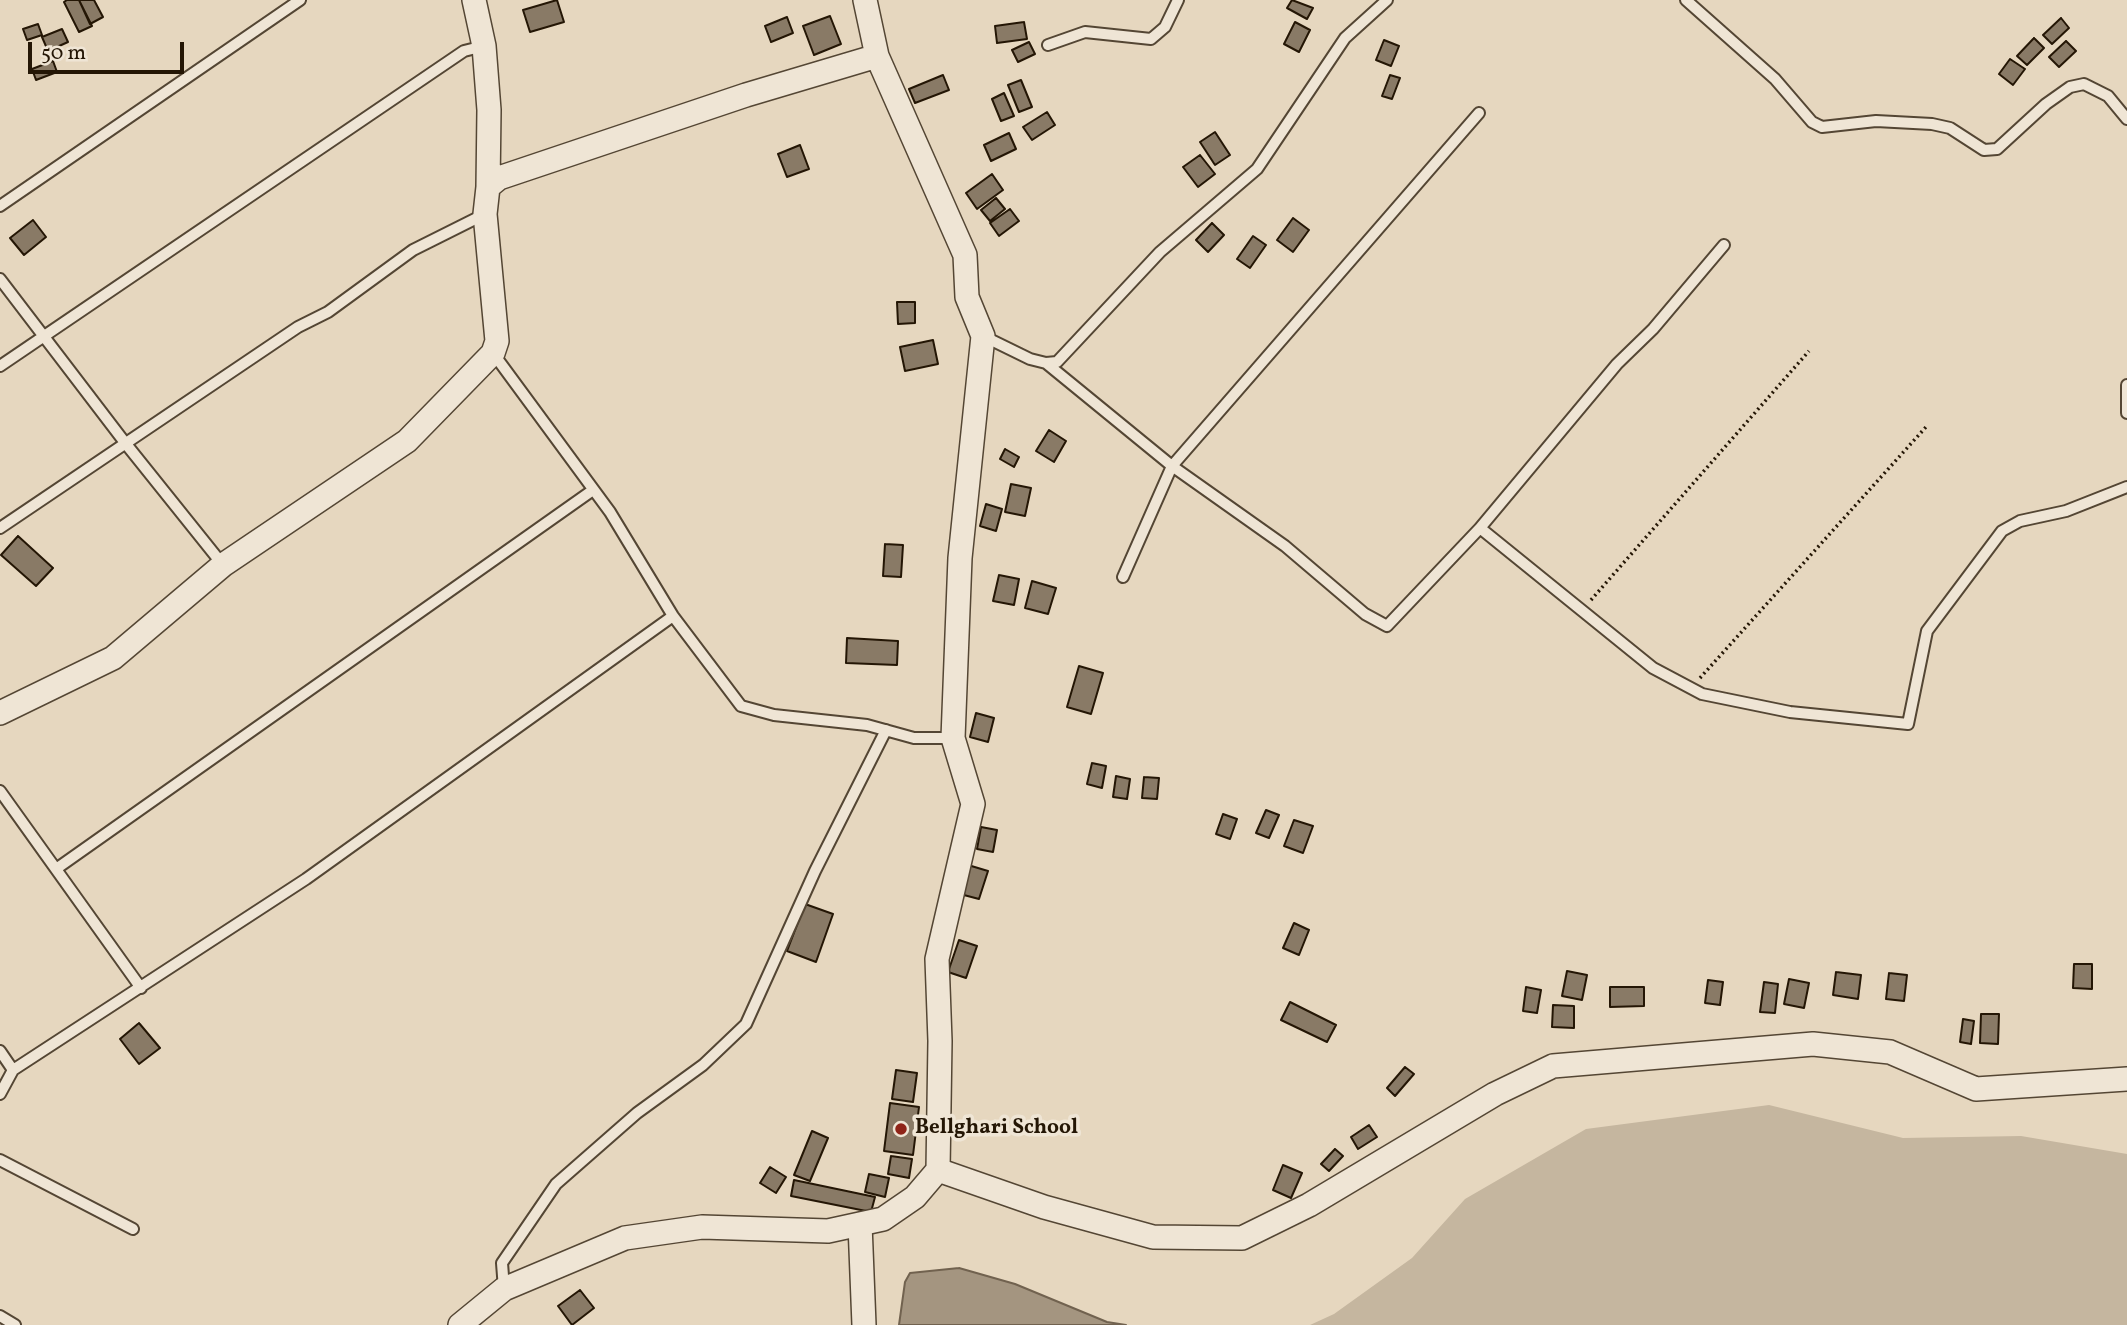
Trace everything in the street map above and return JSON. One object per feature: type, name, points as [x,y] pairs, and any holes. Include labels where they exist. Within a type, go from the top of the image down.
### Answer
[{"type":"street","points":[[0,713],[113,658],[223,565],[407,441],[494,353],[497,341],[485,214],[489,110],[484,46],[474,0]]},
{"type":"street","points":[[460,1325],[503,1289],[625,1238],[702,1227],[828,1231],[883,1219],[915,1196],[938,1170],[940,1041],[937,959],[973,804],[953,738],[960,558],[983,336],[967,297],[965,255],[877,56],[865,0]]},
{"type":"street","points":[[488,187],[499,178],[746,95],[877,56]]},
{"type":"street","points":[[938,1170],[1044,1207],[1153,1237],[1242,1238],[1310,1206],[1495,1094],[1553,1066],[1813,1044],[1890,1052],[1976,1089],[2127,1079]]},
{"type":"street","points":[[860,1224],[863,1325]]},
{"type":"lane","points":[[0,206],[300,0]]},
{"type":"lane","points":[[1048,45],[1086,32],[1151,39],[1165,27],[1178,0]]},
{"type":"lane","points":[[1046,363],[1057,362],[1160,252],[1257,169],[1345,38],[1387,0]]},
{"type":"lane","points":[[1686,0],[1775,79],[1812,122],[1822,127],[1876,121],[1932,124],[1951,128],[1984,150],[1997,149],[2046,104],[2070,87],[2084,84],[2108,96],[2127,119]]},
{"type":"lane","points":[[0,366],[464,51],[484,46]]},
{"type":"lane","points":[[1123,577],[1172,466],[1479,113]]},
{"type":"lane","points":[[0,528],[298,327],[328,312],[413,250],[485,214]]},
{"type":"lane","points":[[983,336],[1046,363],[1172,466],[1285,546],[1366,614],[1387,626],[1480,528],[1617,364],[1653,328],[1724,245]]},
{"type":"lane","points":[[0,279],[223,565]]},
{"type":"lane","points":[[494,353],[645,565],[673,617],[741,706],[774,715],[886,730],[914,738],[953,738]]},
{"type":"lane","points":[[2127,385],[2127,413]]},
{"type":"lane","points":[[1480,528],[1653,668],[1702,694],[1790,712],[1908,724],[1927,631],[2002,531],[2020,521],[2066,511],[2127,487]]},
{"type":"lane","points":[[56,869],[593,490]]},
{"type":"lane","points":[[0,1094],[13,1070],[306,879],[673,617]]},
{"type":"lane","points":[[503,1289],[502,1263],[556,1184],[637,1113],[703,1065],[747,1024],[815,871],[886,730]]},
{"type":"lane","points":[[0,791],[141,988]]},
{"type":"lane","points":[[0,1051],[13,1070]]},
{"type":"lane","points":[[0,1160],[133,1229]]},
{"type":"lane","points":[[0,1316],[15,1325]]},
{"type":"path","points":[[1581,611],[1809,351]]},
{"type":"path","points":[[1691,688],[1926,427]]},
{"type":"shaded area","points":[[1769,1105],[1903,1138],[2021,1136],[2127,1154],[2127,1325],[1310,1325],[1334,1314],[1412,1258],[1465,1199],[1586,1129]]},
{"type":"shaded area","points":[[959,1268],[1015,1284],[1107,1322],[1126,1325],[899,1325],[905,1282],[910,1273]]},
{"type":"building","points":[[79,0],[92,26],[79,32],[64,2]]},
{"type":"building","points":[[79,0],[94,0],[103,17],[90,24]]},
{"type":"building","points":[[557,0],[564,22],[530,32],[523,10]]},
{"type":"building","points":[[1292,0],[1313,8],[1307,19],[1287,8]]},
{"type":"building","points":[[830,16],[841,44],[814,55],[803,26]]},
{"type":"building","points":[[787,17],[793,33],[771,42],[765,26]]},
{"type":"building","points":[[2061,18],[2069,28],[2052,44],[2043,35]]},
{"type":"building","points":[[1024,22],[1027,39],[997,43],[995,26]]},
{"type":"building","points":[[1295,22],[1310,30],[1299,52],[1284,44]]},
{"type":"building","points":[[38,24],[42,35],[27,40],[23,29]]},
{"type":"building","points":[[62,29],[68,42],[48,51],[42,37]]},
{"type":"building","points":[[2034,38],[2044,48],[2027,65],[2017,56]]},
{"type":"building","points":[[1384,40],[1399,46],[1391,66],[1376,60]]},
{"type":"building","points":[[2066,41],[2076,51],[2059,67],[2049,57]]},
{"type":"building","points":[[1029,42],[1035,54],[1018,62],[1012,50]]},
{"type":"building","points":[[2010,59],[2025,69],[2013,85],[1999,74]]},
{"type":"building","points":[[53,61],[57,72],[36,80],[32,69]]},
{"type":"building","points":[[943,75],[949,90],[915,103],[909,89]]},
{"type":"building","points":[[1390,75],[1400,78],[1392,99],[1382,96]]},
{"type":"building","points":[[1021,80],[1032,107],[1019,112],[1008,85]]},
{"type":"building","points":[[1004,93],[1014,116],[1001,121],[992,99]]},
{"type":"building","points":[[1047,112],[1055,125],[1032,140],[1023,127]]},
{"type":"building","points":[[1215,132],[1230,155],[1215,165],[1200,142]]},
{"type":"building","points":[[1009,133],[1016,149],[991,161],[984,145]]},
{"type":"building","points":[[800,145],[809,169],[787,177],[778,154]]},
{"type":"building","points":[[1200,155],[1215,174],[1198,187],[1183,167]]},
{"type":"building","points":[[992,174],[1003,190],[977,209],[966,193]]},
{"type":"building","points":[[996,198],[1005,209],[990,221],[981,210]]},
{"type":"building","points":[[1010,209],[1019,221],[999,236],[990,223]]},
{"type":"building","points":[[1293,218],[1309,230],[1293,252],[1277,240]]},
{"type":"building","points":[[33,220],[46,237],[24,255],[10,238]]},
{"type":"building","points":[[1212,223],[1224,235],[1208,252],[1196,240]]},
{"type":"building","points":[[1253,236],[1266,245],[1250,268],[1237,259]]},
{"type":"building","points":[[897,302],[915,302],[915,323],[898,324]]},
{"type":"building","points":[[933,340],[938,364],[905,371],[900,347]]},
{"type":"building","points":[[1049,430],[1066,441],[1054,462],[1036,451]]},
{"type":"building","points":[[1005,449],[1019,457],[1014,467],[1000,459]]},
{"type":"building","points":[[1011,484],[1031,488],[1025,516],[1005,512]]},
{"type":"building","points":[[986,504],[1002,509],[996,531],[980,526]]},
{"type":"building","points":[[18,536],[53,568],[36,586],[1,555]]},
{"type":"building","points":[[885,544],[903,545],[901,577],[883,576]]},
{"type":"building","points":[[999,575],[1019,579],[1014,605],[993,601]]},
{"type":"building","points":[[1032,581],[1056,588],[1048,614],[1025,608]]},
{"type":"building","points":[[847,638],[898,641],[897,665],[846,663]]},
{"type":"building","points":[[1079,666],[1103,673],[1091,714],[1067,707]]},
{"type":"building","points":[[976,713],[994,718],[988,742],[970,737]]},
{"type":"building","points":[[1092,763],[1106,766],[1102,788],[1087,784]]},
{"type":"building","points":[[1116,776],[1130,779],[1127,799],[1113,797]]},
{"type":"building","points":[[1144,777],[1159,778],[1157,799],[1142,798]]},
{"type":"building","points":[[1266,810],[1279,815],[1269,838],[1256,833]]},
{"type":"building","points":[[1223,814],[1237,819],[1230,839],[1216,834]]},
{"type":"building","points":[[1294,820],[1313,826],[1303,853],[1284,846]]},
{"type":"building","points":[[981,827],[997,830],[993,852],[977,849]]},
{"type":"building","points":[[968,865],[988,871],[979,899],[960,894]]},
{"type":"building","points":[[805,904],[833,914],[816,962],[787,951]]},
{"type":"building","points":[[1294,923],[1309,930],[1299,955],[1283,948]]},
{"type":"building","points":[[959,940],[977,946],[966,978],[948,972]]},
{"type":"building","points":[[2074,964],[2092,964],[2092,989],[2073,988]]},
{"type":"building","points":[[1567,971],[1587,975],[1582,1000],[1562,996]]},
{"type":"building","points":[[1836,972],[1861,975],[1858,999],[1833,995]]},
{"type":"building","points":[[1889,973],[1907,975],[1904,1001],[1886,999]]},
{"type":"building","points":[[1789,979],[1809,983],[1804,1008],[1784,1004]]},
{"type":"building","points":[[1708,980],[1723,982],[1720,1005],[1705,1003]]},
{"type":"building","points":[[1764,982],[1778,984],[1775,1013],[1760,1012]]},
{"type":"building","points":[[1526,987],[1541,990],[1537,1013],[1523,1011]]},
{"type":"building","points":[[1610,987],[1644,987],[1644,1006],[1610,1007]]},
{"type":"building","points":[[1290,1002],[1336,1025],[1327,1042],[1281,1020]]},
{"type":"building","points":[[1553,1005],[1574,1006],[1574,1028],[1552,1027]]},
{"type":"building","points":[[1981,1014],[1999,1014],[1998,1044],[1980,1043]]},
{"type":"building","points":[[1963,1019],[1974,1021],[1971,1044],[1960,1042]]},
{"type":"building","points":[[139,1023],[160,1048],[139,1064],[120,1039]]},
{"type":"building","points":[[1405,1067],[1414,1074],[1395,1096],[1387,1088]]},
{"type":"building","points":[[896,1070],[917,1073],[913,1102],[892,1099]]},
{"type":"building","name":"Bellghari School","points":[[890,1103],[919,1107],[913,1155],[884,1151]]},
{"type":"building","points":[[1369,1125],[1377,1137],[1358,1149],[1351,1137]]},
{"type":"building","points":[[812,1131],[828,1138],[810,1181],[794,1175]]},
{"type":"building","points":[[1335,1149],[1343,1156],[1329,1171],[1321,1164]]},
{"type":"building","points":[[891,1156],[912,1159],[909,1178],[888,1174]]},
{"type":"building","points":[[1283,1165],[1302,1173],[1291,1198],[1273,1190]]},
{"type":"building","points":[[770,1167],[786,1177],[776,1193],[760,1183]]},
{"type":"building","points":[[869,1174],[889,1178],[885,1197],[865,1192]]},
{"type":"building","points":[[794,1180],[875,1197],[871,1212],[791,1196]]},
{"type":"building","points":[[580,1290],[594,1308],[572,1325],[558,1306]]},
{"type":"place","name":"Bellghari School","points":[[901,1129]]}]
